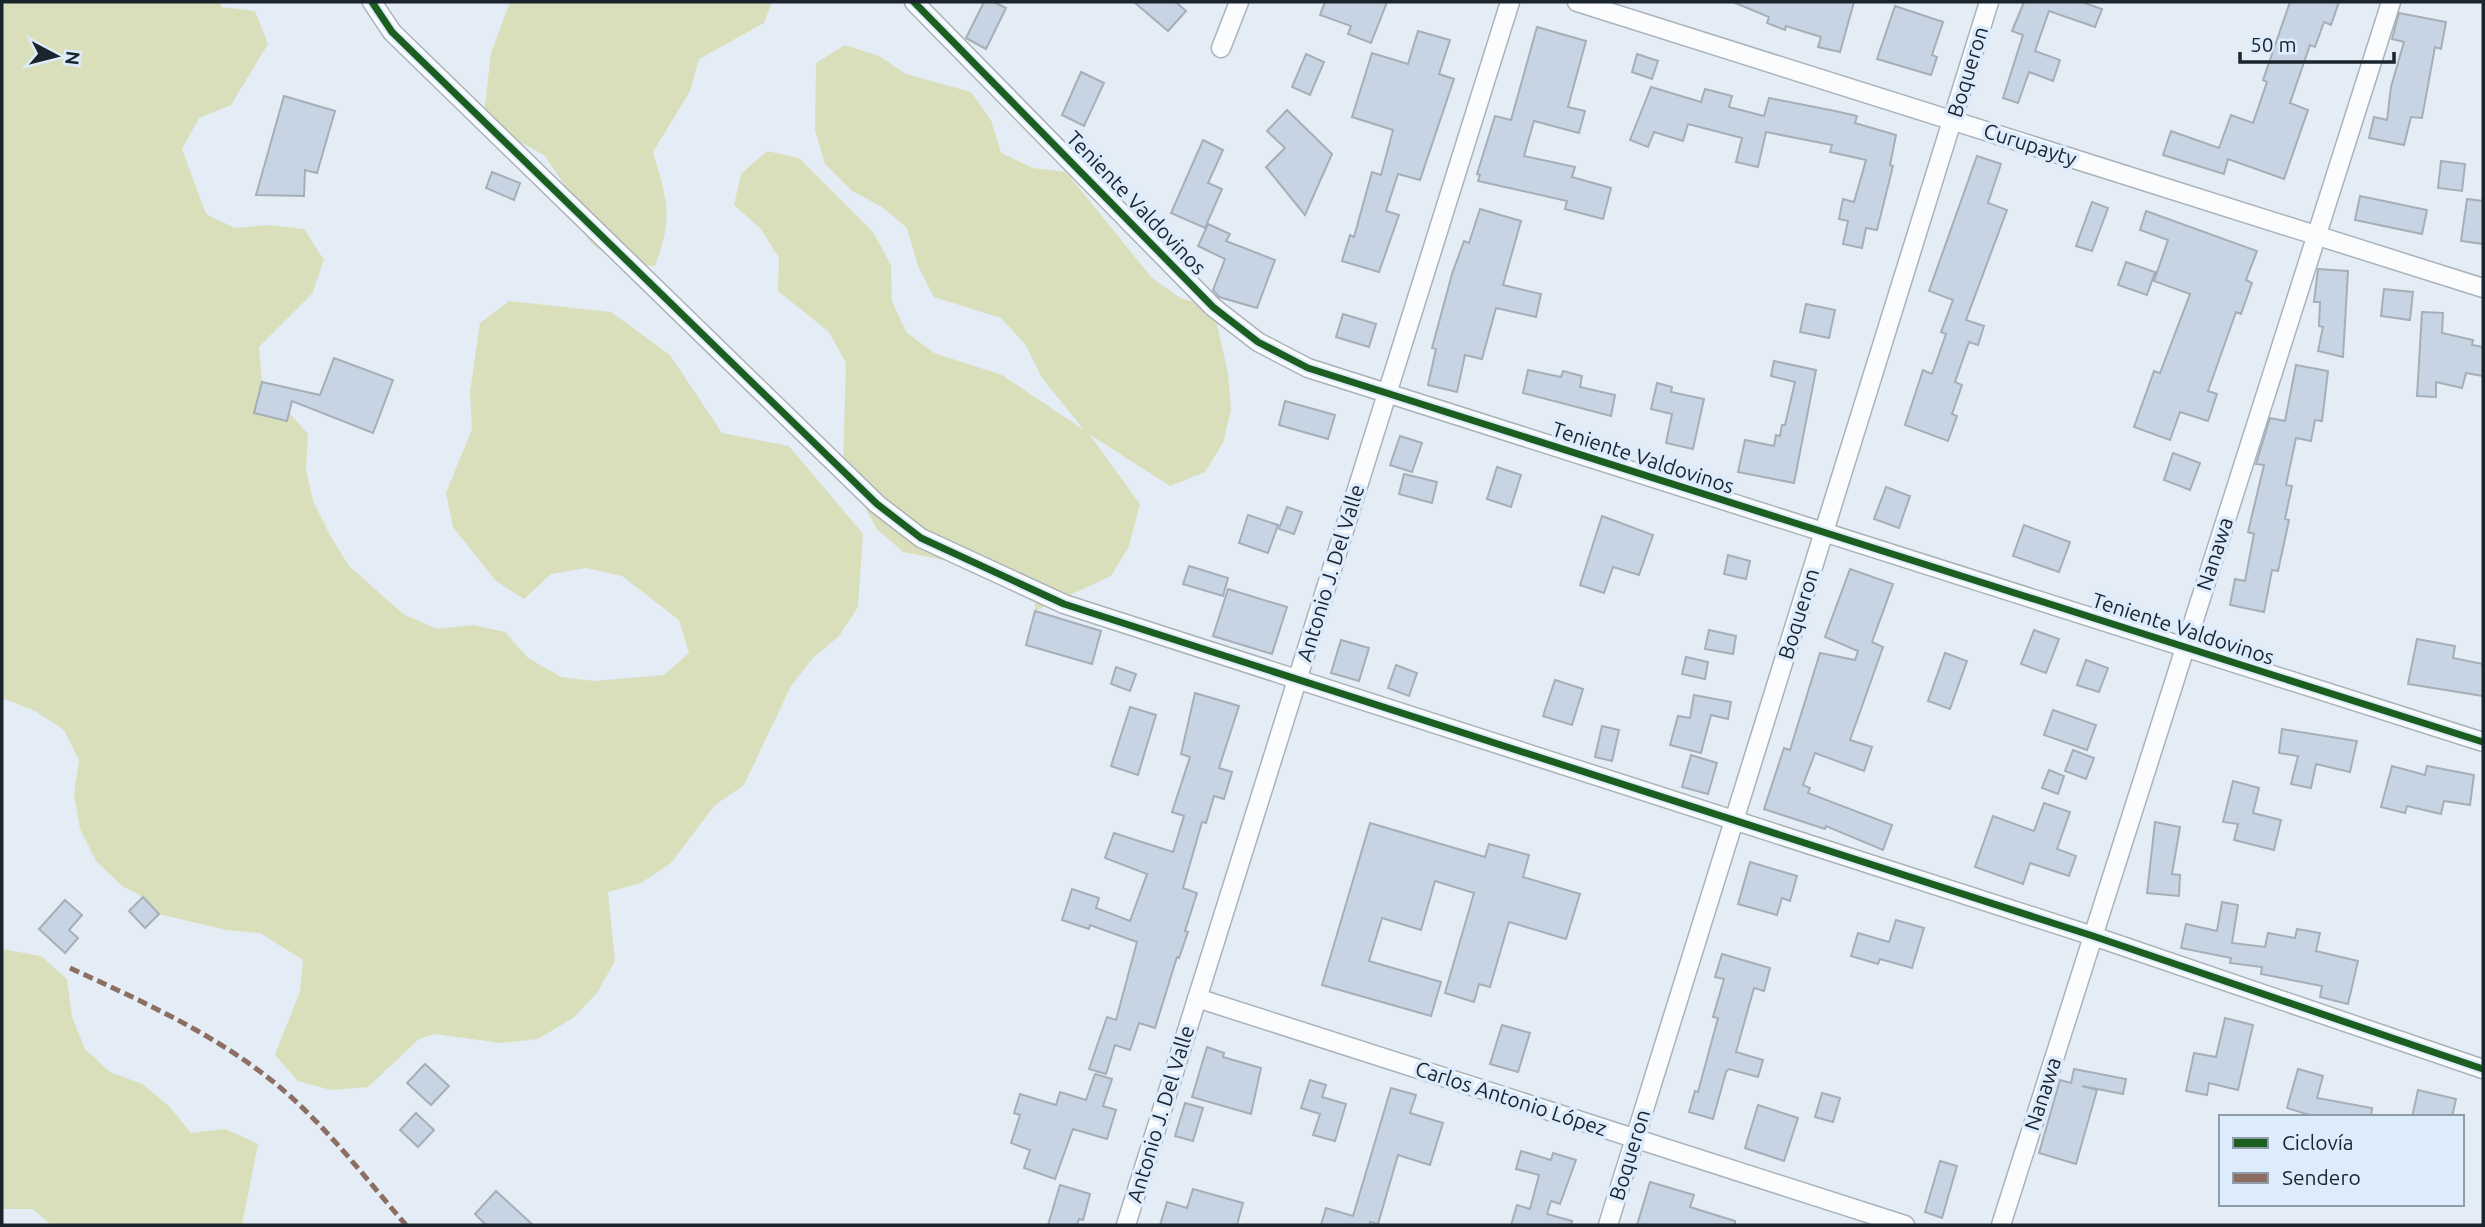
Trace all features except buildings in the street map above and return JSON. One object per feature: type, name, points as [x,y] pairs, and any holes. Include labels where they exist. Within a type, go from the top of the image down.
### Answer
[{"type":"street","points":[[372,2],[392,32],[533,166],[598,234],[877,504],[921,538],[1065,604],[2093,936],[2483,1069]]},
{"type":"street","name":"Teniente Valdovinos","points":[[914,2],[1213,306],[1258,342],[1298,363],[1387,395],[2483,742]]},
{"type":"street","points":[[1221,48],[1239,2]]},
{"type":"street","name":"Antonio J. Del Valle","points":[[1126,1225],[1510,2]]},
{"type":"street","name":"Curupayty","points":[[1577,2],[2483,288]]},
{"type":"street","name":"Boqueron","points":[[1608,1225],[1990,2]]},
{"type":"street","name":"Nanawa","points":[[2001,1225],[2390,2]]},
{"type":"street","name":"Carlos Antonio López","points":[[1197,998],[1905,1225]]},
{"type":"green space","points":[[2,2],[221,2],[221,7],[255,11],[268,44],[231,105],[199,118],[182,149],[206,214],[235,228],[269,225],[304,229],[324,260],[312,294],[259,347],[262,382],[308,434],[306,469],[313,501],[331,537],[349,566],[403,614],[437,629],[473,625],[505,632],[528,658],[561,677],[594,681],[664,675],[689,653],[679,620],[622,576],[586,568],[551,574],[524,599],[496,581],[453,527],[446,493],[472,429],[470,392],[480,323],[509,301],[611,312],[670,355],[722,433],[789,446],[863,534],[858,607],[839,636],[813,658],[791,686],[744,785],[715,805],[671,863],[641,883],[608,892],[615,961],[597,993],[573,1018],[538,1039],[501,1043],[434,1034],[419,1039],[368,1087],[331,1090],[298,1081],[275,1055],[300,991],[303,960],[260,933],[226,930],[159,914],[143,897],[122,886],[96,861],[80,829],[74,795],[79,760],[64,730],[35,711],[2,698]]},
{"type":"green space","points":[[510,2],[772,2],[764,23],[699,59],[690,91],[653,152],[666,209],[665,234],[655,266],[620,262],[593,245],[571,217],[564,184],[544,155],[483,122],[491,53]]},
{"type":"green space","points":[[845,45],[879,56],[906,74],[971,92],[991,120],[1001,153],[1033,168],[1066,172],[1152,278],[1180,298],[1213,307],[1228,373],[1231,410],[1223,443],[1205,472],[1170,486],[1089,434],[1140,504],[1129,546],[1111,576],[1035,611],[1035,597],[974,566],[903,552],[877,529],[843,468],[846,363],[829,332],[778,291],[779,258],[761,229],[734,205],[741,174],[767,151],[799,158],[873,232],[891,265],[892,301],[906,332],[934,353],[1002,375],[1084,430],[1042,378],[1025,344],[1001,318],[934,297],[918,266],[907,228],[882,207],[852,191],[825,164],[815,130],[816,63]]},
{"type":"green space","points":[[2,949],[41,956],[67,979],[72,1017],[85,1049],[110,1072],[142,1084],[169,1106],[191,1133],[225,1129],[258,1144],[242,1225],[51,1225],[33,1209],[2,1209]]},
{"type":"marked path","points":[[70,968],[190,1027],[258,1070],[299,1104],[406,1225]]},
{"type":"cycle path","points":[[372,2],[392,32],[877,504],[921,538],[1064,604],[2093,936],[2483,1069]]},
{"type":"cycle path","points":[[914,2],[1213,307],[1258,342],[1308,368],[2483,742]]}]
